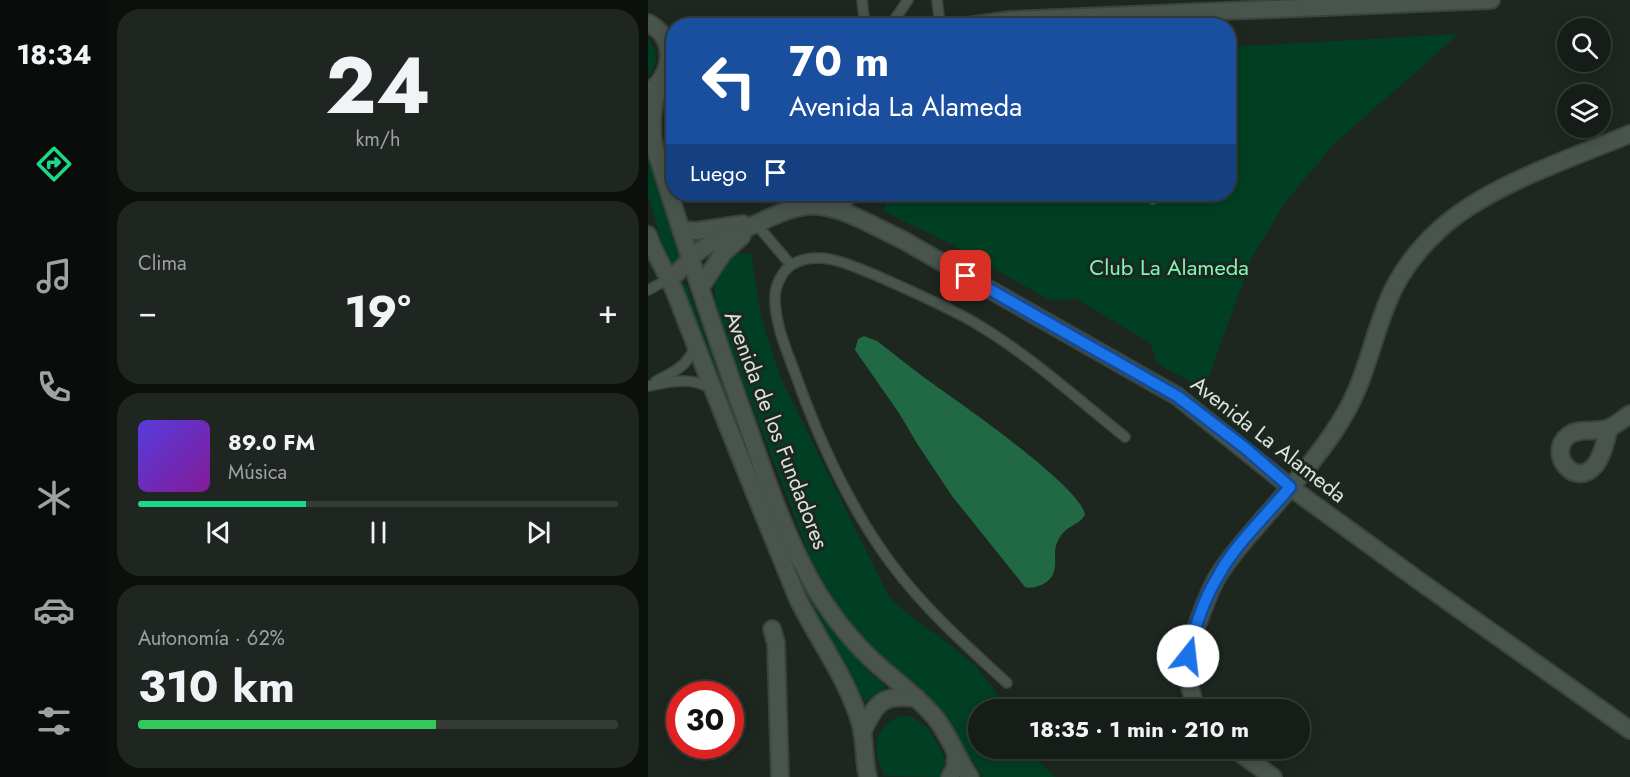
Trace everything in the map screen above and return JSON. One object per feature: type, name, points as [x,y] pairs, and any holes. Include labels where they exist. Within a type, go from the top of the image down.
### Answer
[{"type":"street","points":[[1058,18],[1491,0]]},
{"type":"street","points":[[651,23],[666,29]]},
{"type":"street","points":[[651,23],[666,43]]},
{"type":"street","name":"Avenida de los Fundadores","points":[[666,71],[654,88],[652,116],[652,132],[666,179]]},
{"type":"street","points":[[1192,699],[1187,670],[1188,656],[1192,639],[1216,578],[1229,558],[1337,428],[1356,392],[1386,304],[1400,276],[1420,249],[1442,227],[1471,204],[1514,183],[1630,134]]},
{"type":"street","name":"Avenida de los Fundadores","points":[[672,201],[767,482],[817,591],[834,617],[856,643],[916,698],[945,730],[970,777]]},
{"type":"street","points":[[836,209],[843,201]]},
{"type":"street","name":"Avenida La Alameda","points":[[669,279],[701,249],[756,224],[804,206],[836,209],[901,239],[1177,396],[1245,448],[1290,487],[1630,730]]},
{"type":"street","name":"Avenida La Alameda","points":[[681,230],[696,231],[736,224],[756,224]]},
{"type":"street","name":"Avenida La Alameda","points":[[700,288],[723,253],[756,224]]},
{"type":"street","name":"Avenida de los Fundadores","points":[[648,235],[654,253],[669,279],[798,599],[851,695],[861,725],[868,777]]},
{"type":"street","points":[[1609,428],[1630,414]]},
{"type":"street","points":[[772,629],[776,643],[780,777]]},
{"type":"street","points":[[862,733],[870,716],[882,701],[894,696],[916,698]]},
{"type":"street","points":[[950,777],[955,768],[956,752]]},
{"type":"street","points":[[1249,759],[1274,777]]},
{"type":"lane","points":[[862,0],[864,18]]},
{"type":"lane","points":[[896,18],[908,0]]},
{"type":"lane","points":[[937,0],[939,18]]},
{"type":"lane","points":[[756,224],[791,265]]},
{"type":"lane","points":[[1007,682],[936,617],[893,567],[870,532],[845,487],[807,407],[776,313],[776,287],[780,278],[791,265],[805,258],[816,257],[832,260],[917,293],[970,320],[1017,351],[1125,437]]},
{"type":"lane","points":[[648,290],[669,279]]},
{"type":"lane","points":[[648,385],[678,371],[692,355],[695,345]]},
{"type":"lane","points":[[648,385],[681,380],[695,381],[712,389]]},
{"type":"green space","name":"Club La Alameda","points":[[1459,34],[1336,142],[1287,200],[1252,257],[1210,374],[1200,387],[1157,363],[1150,343],[1077,299],[1050,300],[945,241],[883,211],[888,201],[1236,201],[1236,47]]},
{"type":"green space","points":[[648,39],[654,48],[656,58],[648,77]]},
{"type":"green space","points":[[648,155],[679,256],[673,267],[669,268],[648,196]]},
{"type":"green space","points":[[739,253],[751,254],[761,316],[780,376],[888,595],[897,605],[975,665],[999,699],[968,699],[968,754],[955,735],[863,641],[838,608],[811,559],[725,335],[718,311],[714,289],[720,269]]},
{"type":"green space","points":[[686,284],[740,432],[803,583],[833,632],[868,671],[885,686],[883,691],[865,702],[799,586],[681,285]]},
{"type":"green space","points":[[900,716],[910,716],[927,727],[946,762],[944,777],[885,776],[878,758],[877,742],[884,727]]},
{"type":"green space","points":[[971,759],[1038,759],[1055,777],[983,777]]},
{"type":"shaded area","points":[[1147,201],[1163,201],[1152,205]]},
{"type":"shaded area","points":[[864,336],[877,341],[1020,448],[1044,467],[1079,502],[1085,515],[1065,530],[1059,539],[1055,550],[1055,569],[1045,583],[1033,588],[1025,587],[952,496],[855,350],[858,339]]},
{"type":"route","points":[[966,276],[1177,396],[1245,448],[1290,487],[1229,558],[1216,578],[1192,639],[1188,656]]}]
